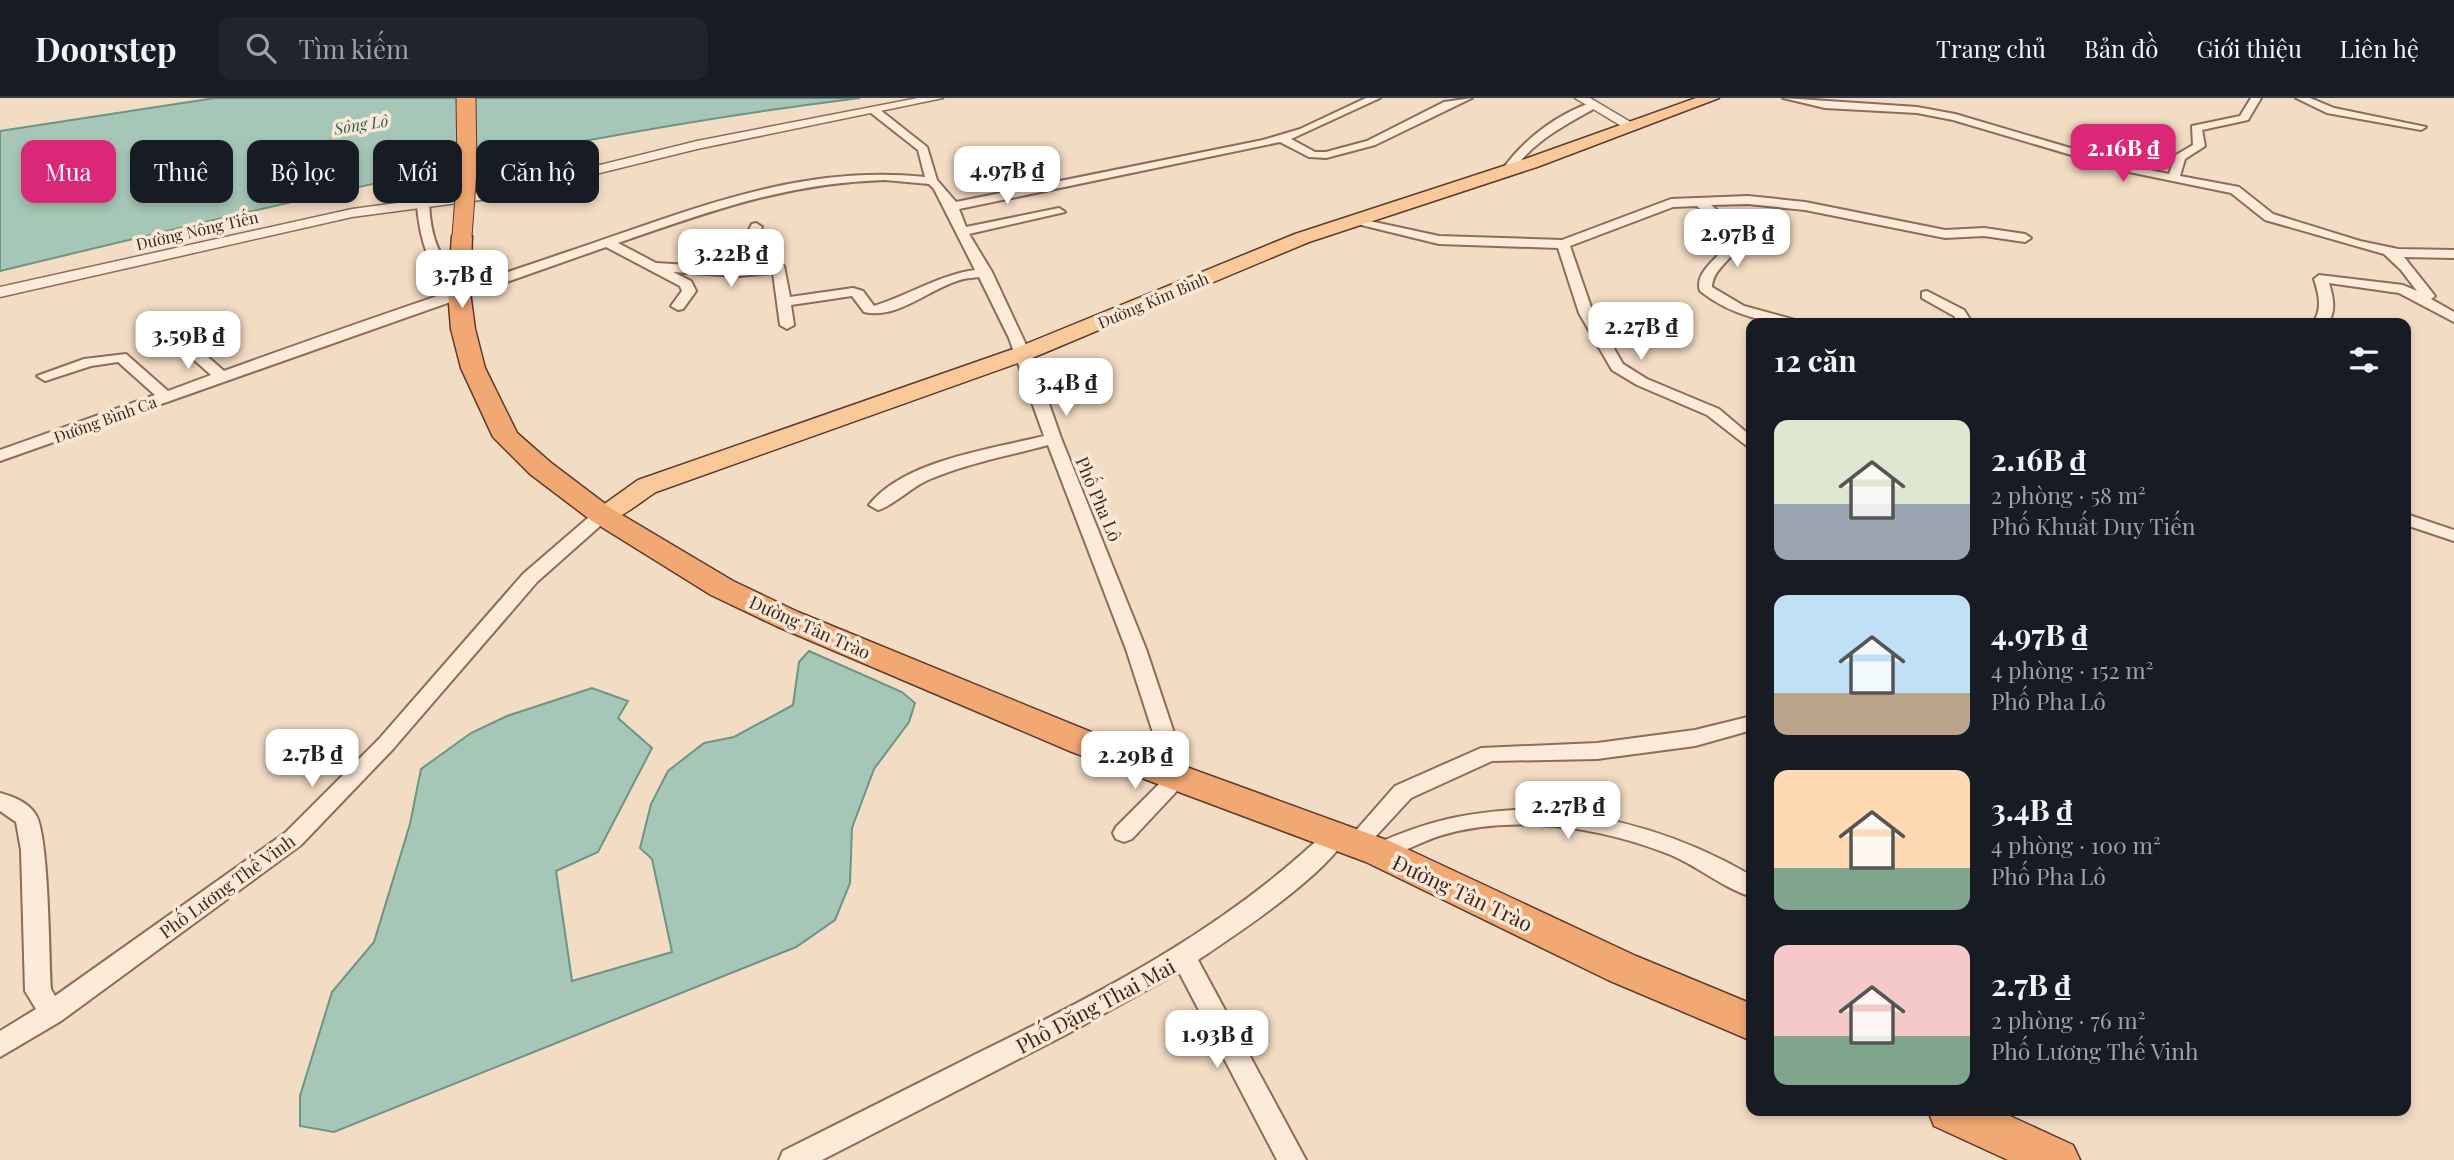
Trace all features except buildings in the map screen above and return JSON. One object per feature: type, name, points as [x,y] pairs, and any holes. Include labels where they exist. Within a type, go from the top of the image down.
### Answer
[{"type":"highway","name":"Đường Tân Trào","points":[[466,98],[467,170],[459,287],[463,329],[473,368],[506,437],[540,468],[610,510],[722,588],[788,619],[1084,743],[1357,844],[1622,968],[1746,1020]]},
{"type":"highway","points":[[1977,1133],[2057,1160]]},
{"type":"main road","name":"Đường Kim Bình","points":[[610,510],[647,486],[1024,353],[1281,247],[1703,101]]},
{"type":"street","name":"Đường Nông Tiến","points":[[0,292],[352,213],[502,193],[697,145],[937,98]]},
{"type":"street","points":[[954,206],[1281,138],[1304,131],[1375,98]]},
{"type":"street","points":[[1281,138],[1313,155],[1326,155],[1371,143],[1448,104],[1467,98]]},
{"type":"street","points":[[1581,98],[1633,127]]},
{"type":"street","points":[[1788,98],[1825,105],[1907,109],[1942,114],[2174,180],[2235,190],[2269,216],[2388,251],[2454,254]]},
{"type":"street","points":[[2174,180],[2180,158],[2199,146],[2196,128],[2244,117],[2256,98]]},
{"type":"street","points":[[2301,98],[2331,111],[2421,127]]},
{"type":"street","points":[[1518,164],[1532,139],[1594,105]]},
{"type":"street","name":"Phố Pha Lô","points":[[875,111],[923,149],[932,181],[941,187],[954,206],[962,232],[985,272],[1024,353],[1053,439],[1120,599],[1162,719],[1173,776]]},
{"type":"street","name":"Đường Bình Ca","points":[[0,456],[222,377],[459,287],[608,243],[724,203],[817,179],[932,181]]},
{"type":"street","points":[[1351,222],[1439,240],[1563,244],[1671,203],[1699,201],[1793,204],[1945,234],[1984,232],[2025,239]]},
{"type":"street","points":[[1699,201],[1729,227],[1735,237],[1735,245],[1730,253],[1708,273],[1704,281],[1705,288],[1719,300],[1736,308],[1778,318]]},
{"type":"street","points":[[423,204],[424,236],[437,262],[459,287]]},
{"type":"street","points":[[962,232],[1059,212]]},
{"type":"street","points":[[746,271],[746,248],[757,227]]},
{"type":"street","points":[[608,243],[657,267],[668,277],[689,287],[677,306]]},
{"type":"street","points":[[1563,244],[1586,313],[1617,367],[1642,383],[1713,412],[1746,440]]},
{"type":"street","points":[[2388,251],[2406,264],[2413,279],[2434,305]]},
{"type":"street","points":[[657,267],[780,270],[787,325]]},
{"type":"street","points":[[783,302],[853,292],[858,294],[869,309],[874,310],[906,300],[954,277],[985,272]]},
{"type":"street","points":[[2325,318],[2328,298],[2322,278],[2403,289],[2454,318]]},
{"type":"street","points":[[1927,295],[1959,313],[1962,318]]},
{"type":"street","points":[[178,339],[222,377]]},
{"type":"street","points":[[45,376],[89,362],[121,357],[166,397]]},
{"type":"street","points":[[878,505],[895,489],[918,477],[1053,439]]},
{"type":"street","name":"Phố Lương Thế Vinh","points":[[0,1045],[52,1013],[293,839],[386,744],[530,578],[610,510]]},
{"type":"street","points":[[2411,521],[2454,537]]},
{"type":"street","name":"Phố Đặng Thai Mai","points":[[793,1160],[1123,994],[1184,957],[1299,875],[1357,844],[1403,792],[1489,753],[1597,751],[1695,738],[1746,725]]},
{"type":"street","points":[[1124,834],[1173,776]]},
{"type":"street","points":[[0,801],[19,810],[27,820],[32,850],[38,991],[52,1013]]},
{"type":"street","points":[[1357,844],[1448,825],[1519,816],[1545,817],[1630,830],[1695,855],[1746,885]]},
{"type":"street","points":[[1184,957],[1292,1160]]},
{"type":"water","name":"Sông Lô","points":[[215,98],[860,98],[592,140],[476,140],[476,162],[462,165],[462,140],[373,140],[373,184],[359,187],[359,140],[247,140],[247,203],[287,203],[0,271],[0,131]]},
{"type":"water","points":[[809,651],[902,692],[915,703],[909,722],[874,769],[852,828],[850,883],[835,920],[796,947],[334,1132],[300,1126],[300,1096],[332,992],[374,942],[410,824],[421,769],[471,733],[507,716],[592,688],[628,701],[618,718],[652,748],[598,852],[556,871],[572,981],[672,952],[652,859],[640,848],[651,804],[668,771],[704,743],[734,737],[793,705],[799,662]]}]
